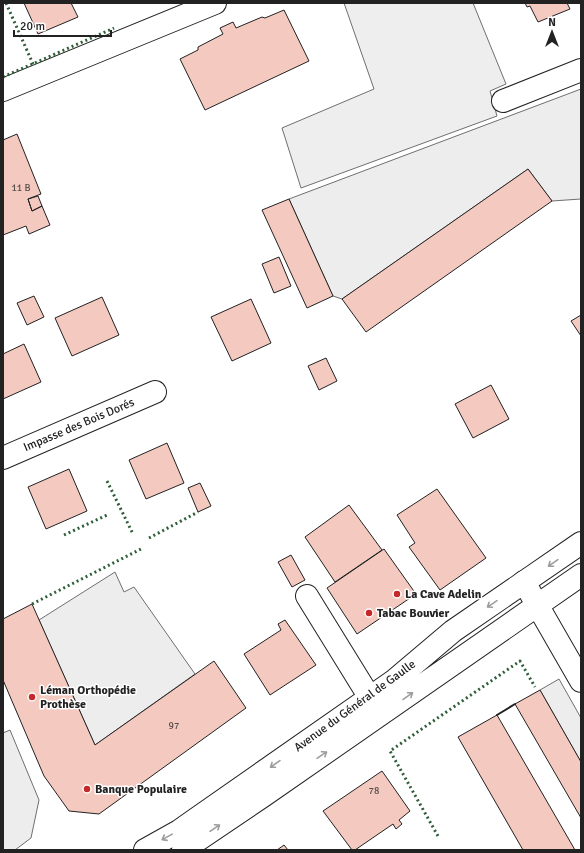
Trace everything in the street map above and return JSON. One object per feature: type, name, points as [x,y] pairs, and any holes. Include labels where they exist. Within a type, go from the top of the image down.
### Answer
[{"type":"main road","points":[[3,90],[215,3]]},
{"type":"main road","points":[[503,101],[581,70]]},
{"type":"main road","name":"Impasse des Bois Dorés","points":[[3,458],[155,392]]},
{"type":"main road","name":"Avenue du Général de Gaulle","points":[[145,850],[196,819],[370,698],[410,669],[453,631],[581,543]]},
{"type":"main road","name":"Avenue du Général de Gaulle","points":[[183,850],[581,575]]},
{"type":"main road","points":[[524,582],[581,681]]},
{"type":"main road","points":[[307,596],[370,698]]},
{"type":"shaded area","points":[[344,3],[473,3],[506,84],[490,91],[497,116],[301,188],[282,128],[374,89]]},
{"type":"shaded area","points":[[581,89],[581,199],[552,201],[528,169],[342,299],[333,296],[289,199]]},
{"type":"shaded area","points":[[115,572],[124,592],[134,587],[195,674],[95,745],[39,620]]},
{"type":"shaded area","points":[[559,679],[581,718],[581,762],[540,690]]},
{"type":"shaded area","points":[[10,730],[39,800],[31,838],[15,850],[3,850],[3,733]]},
{"type":"building","points":[[24,3],[71,3],[78,17],[38,34]]},
{"type":"building","points":[[525,3],[567,3],[570,9],[538,22],[530,6],[527,7]]},
{"type":"building","points":[[284,10],[309,61],[205,110],[180,59],[198,50],[198,47],[223,34],[220,28],[233,22],[236,28]]},
{"type":"building","points":[[17,134],[41,194],[28,199],[32,211],[42,206],[50,225],[29,234],[26,226],[3,235],[3,140]]},
{"type":"building","points":[[528,169],[552,201],[366,332],[342,299]]},
{"type":"building","points":[[38,196],[42,206],[32,211],[28,199]]},
{"type":"building","points":[[289,199],[333,296],[307,308],[262,210]]},
{"type":"building","points":[[279,257],[291,286],[274,293],[262,264]]},
{"type":"building","points":[[34,296],[44,317],[27,325],[17,303]]},
{"type":"building","points":[[102,297],[119,335],[72,356],[55,318]]},
{"type":"building","points":[[251,299],[271,343],[232,361],[211,317]]},
{"type":"building","points":[[581,315],[581,336],[571,321]]},
{"type":"building","points":[[24,344],[41,382],[3,399],[3,354]]},
{"type":"building","points":[[326,358],[337,381],[319,390],[308,366]]},
{"type":"building","points":[[491,385],[509,419],[473,438],[455,404]]},
{"type":"building","points":[[167,443],[184,483],[146,499],[129,460]]},
{"type":"building","points":[[69,469],[87,511],[46,529],[28,487]]},
{"type":"building","points":[[200,483],[211,506],[198,512],[188,488]]},
{"type":"building","points":[[437,489],[486,558],[440,590],[409,547],[415,543],[397,515]]},
{"type":"building","points":[[349,505],[382,550],[335,582],[305,537]]},
{"type":"building","points":[[384,549],[416,594],[357,634],[327,588]]},
{"type":"building","points":[[291,555],[305,580],[292,587],[278,562]]},
{"type":"building","points":[[32,604],[95,745],[214,661],[246,708],[99,814],[69,811],[44,776],[3,680],[3,619]]},
{"type":"building","points":[[285,620],[316,665],[270,695],[244,654],[281,630],[278,624]]},
{"type":"building","points":[[540,690],[581,762],[581,818],[515,704]]},
{"type":"building","points":[[497,715],[575,850],[523,850],[458,737]]},
{"type":"building","points":[[382,771],[410,811],[399,820],[402,824],[396,829],[393,824],[355,850],[352,850],[323,811]]},
{"type":"building","points":[[284,845],[288,850],[277,850]]},
{"type":"hedge","points":[[6,3],[33,64]]},
{"type":"hedge","points":[[3,77],[114,28]]},
{"type":"hedge","points":[[107,481],[133,534]]},
{"type":"hedge","points":[[149,538],[198,512]]},
{"type":"hedge","points":[[64,535],[107,515]]},
{"type":"hedge","points":[[32,604],[143,548]]},
{"type":"hedge","points":[[438,836],[390,751],[520,661],[535,687]]},
{"type":"wall","points":[[497,715],[515,704]]},
{"type":"place","name":"La Cave Adelin","points":[[397,594]]},
{"type":"place","name":"Tabac Bouvier","points":[[369,613]]},
{"type":"place","name":"Léman Orthopédie Prothèse","points":[[32,697]]},
{"type":"place","name":"Banque Populaire","points":[[87,789]]}]
